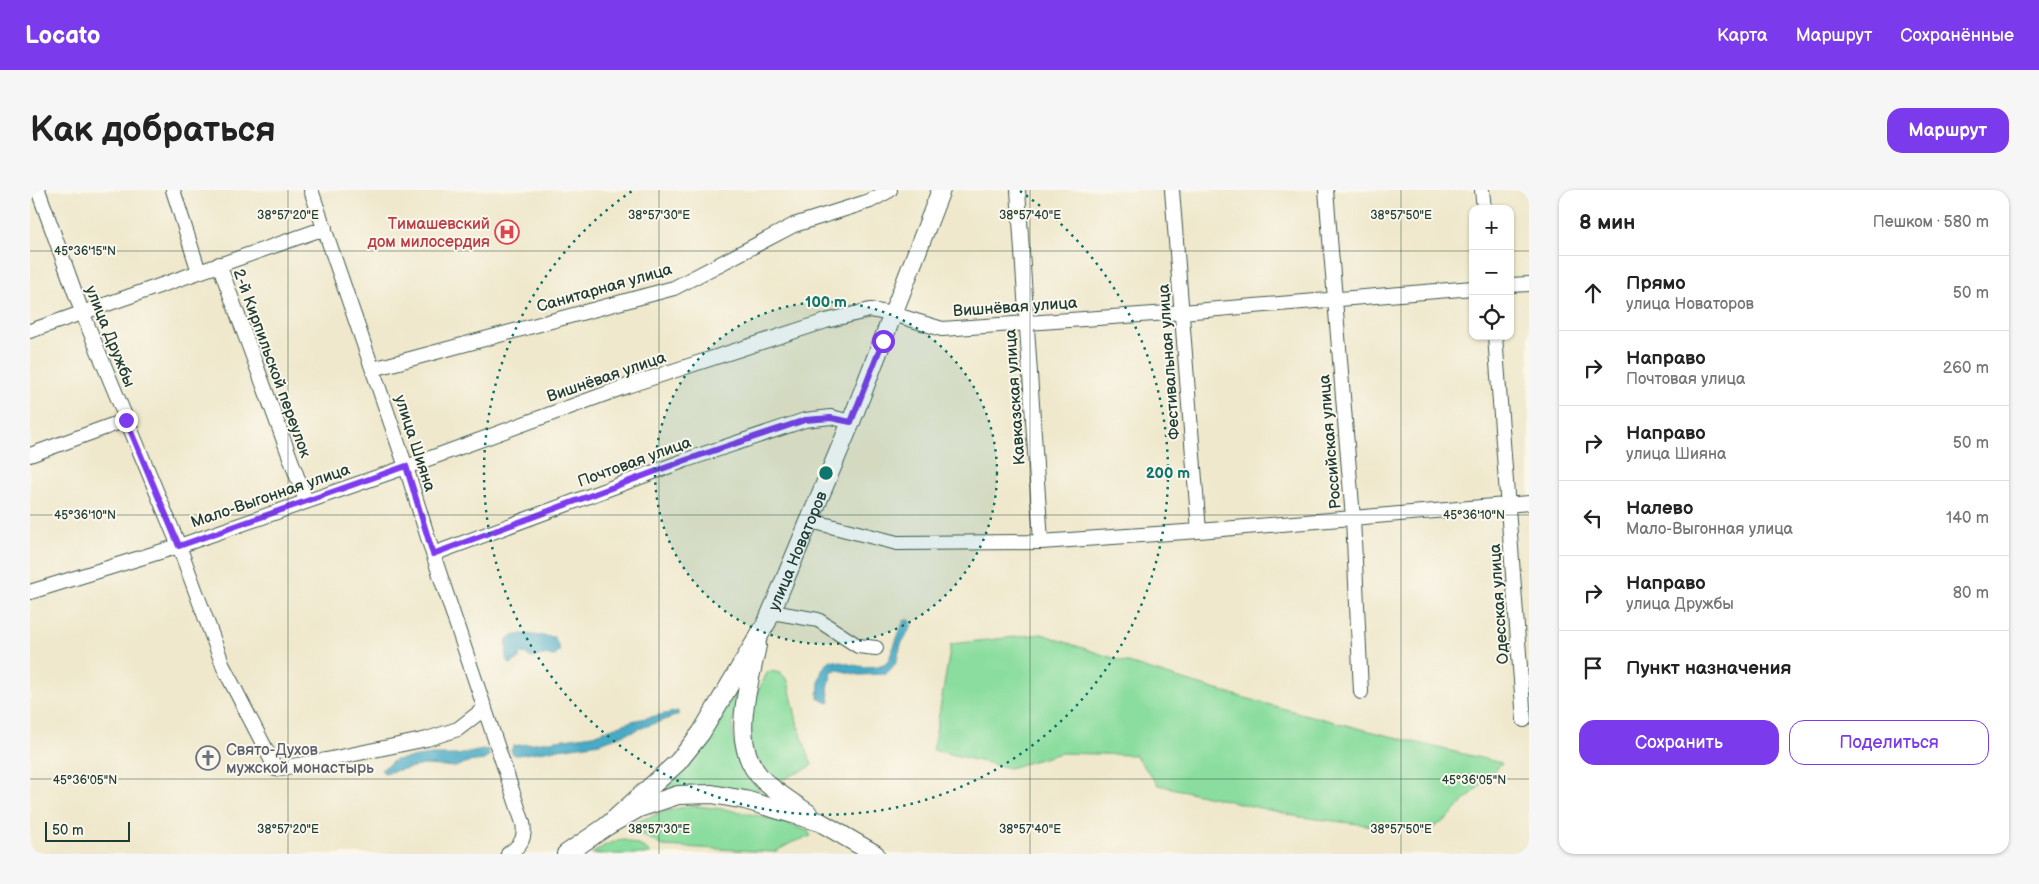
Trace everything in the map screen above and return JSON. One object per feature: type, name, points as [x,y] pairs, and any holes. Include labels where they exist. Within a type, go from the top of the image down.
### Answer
[{"type":"main road","name":"улица Новаторов","points":[[607,826],[678,762],[701,733],[772,612],[851,422],[941,190]]},
{"type":"main road","points":[[760,633],[742,724],[743,740],[752,764],[763,780],[820,822],[874,854]]},
{"type":"main road","points":[[566,854],[607,826],[639,808],[678,795],[712,794],[760,803],[820,822]]},
{"type":"street","name":"улица Дружбы","points":[[38,190],[82,312],[179,546],[224,668],[276,769],[427,739],[458,729],[485,708]]},
{"type":"street","points":[[173,190],[199,272]]},
{"type":"street","name":"улица Шияна","points":[[311,190],[406,466],[433,554],[523,823],[524,832],[520,845],[508,854]]},
{"type":"street","name":"Санитарная улица","points":[[373,369],[674,288],[794,225],[870,201],[890,190]]},
{"type":"street","name":"Кавказская улица","points":[[1018,190],[1041,542]]},
{"type":"street","name":"Фестивальная улица","points":[[1172,190],[1199,531]]},
{"type":"street","name":"Российская улица","points":[[1326,190],[1353,518],[1361,692]]},
{"type":"street","points":[[1482,190],[1484,205]]},
{"type":"street","points":[[30,331],[325,228]]},
{"type":"street","name":"2-й Кирпильской переулок","points":[[219,264],[306,501]]},
{"type":"street","points":[[1514,285],[1529,284]]},
{"type":"street","name":"Вишнёвая улица","points":[[406,466],[627,386],[826,321],[870,310],[893,314],[942,329],[1182,312],[1469,288]]},
{"type":"street","name":"Одесская улица","points":[[1495,340],[1524,720]]},
{"type":"street","name":"Почтовая улица","points":[[433,554],[686,460],[805,420],[831,418],[851,422]]},
{"type":"street","points":[[30,455],[126,420]]},
{"type":"street","name":"Мало-Выгонная улица","points":[[30,592],[179,546],[406,466]]},
{"type":"street","points":[[811,520],[897,543],[1041,542],[1199,531],[1529,503]]},
{"type":"street","points":[[772,612],[818,620],[858,646],[876,648]]},
{"type":"green space","points":[[1042,634],[1155,671],[1270,705],[1502,763],[1447,819],[1426,832],[1300,817],[1158,785],[1135,755],[1061,753],[1009,768],[933,750],[951,644]]},
{"type":"green space","points":[[770,671],[781,673],[788,681],[798,726],[812,765],[779,781],[775,780],[761,764],[750,746],[751,706],[767,673]]},
{"type":"green space","points":[[741,682],[734,715],[734,742],[743,768],[764,795],[714,787],[663,789],[689,767],[710,738]]},
{"type":"green space","points":[[691,806],[736,811],[765,817],[808,831],[811,836],[793,842],[774,852],[663,846],[629,828],[630,825],[652,816]]},
{"type":"green space","points":[[625,840],[643,847],[651,854],[592,854],[607,844]]},
{"type":"water","points":[[904,620],[910,620],[912,625],[901,644],[896,663],[886,674],[859,675],[838,670],[832,671],[828,689],[830,702],[828,703],[818,698],[821,672],[831,660],[867,667],[888,662]]},
{"type":"water","points":[[522,634],[554,637],[560,650],[555,656],[542,655],[531,658],[525,653],[510,664],[506,658],[507,639]]},
{"type":"water","points":[[678,711],[678,715],[600,743],[518,755],[514,755],[511,751],[513,746],[593,735],[632,721]]},
{"type":"water","points":[[488,749],[489,756],[484,760],[468,762],[455,767],[424,765],[384,773],[381,770],[395,760],[431,755],[457,755]]},
{"type":"place","name":"Тимашевский дом милосердия","points":[[507,232]]},
{"type":"place","name":"Свято-Духов мужской монастырь","points":[[208,758]]},
{"type":"route","points":[[126,420],[179,546],[406,466],[433,554],[686,460],[805,420],[831,418],[851,422],[883,341]]}]
